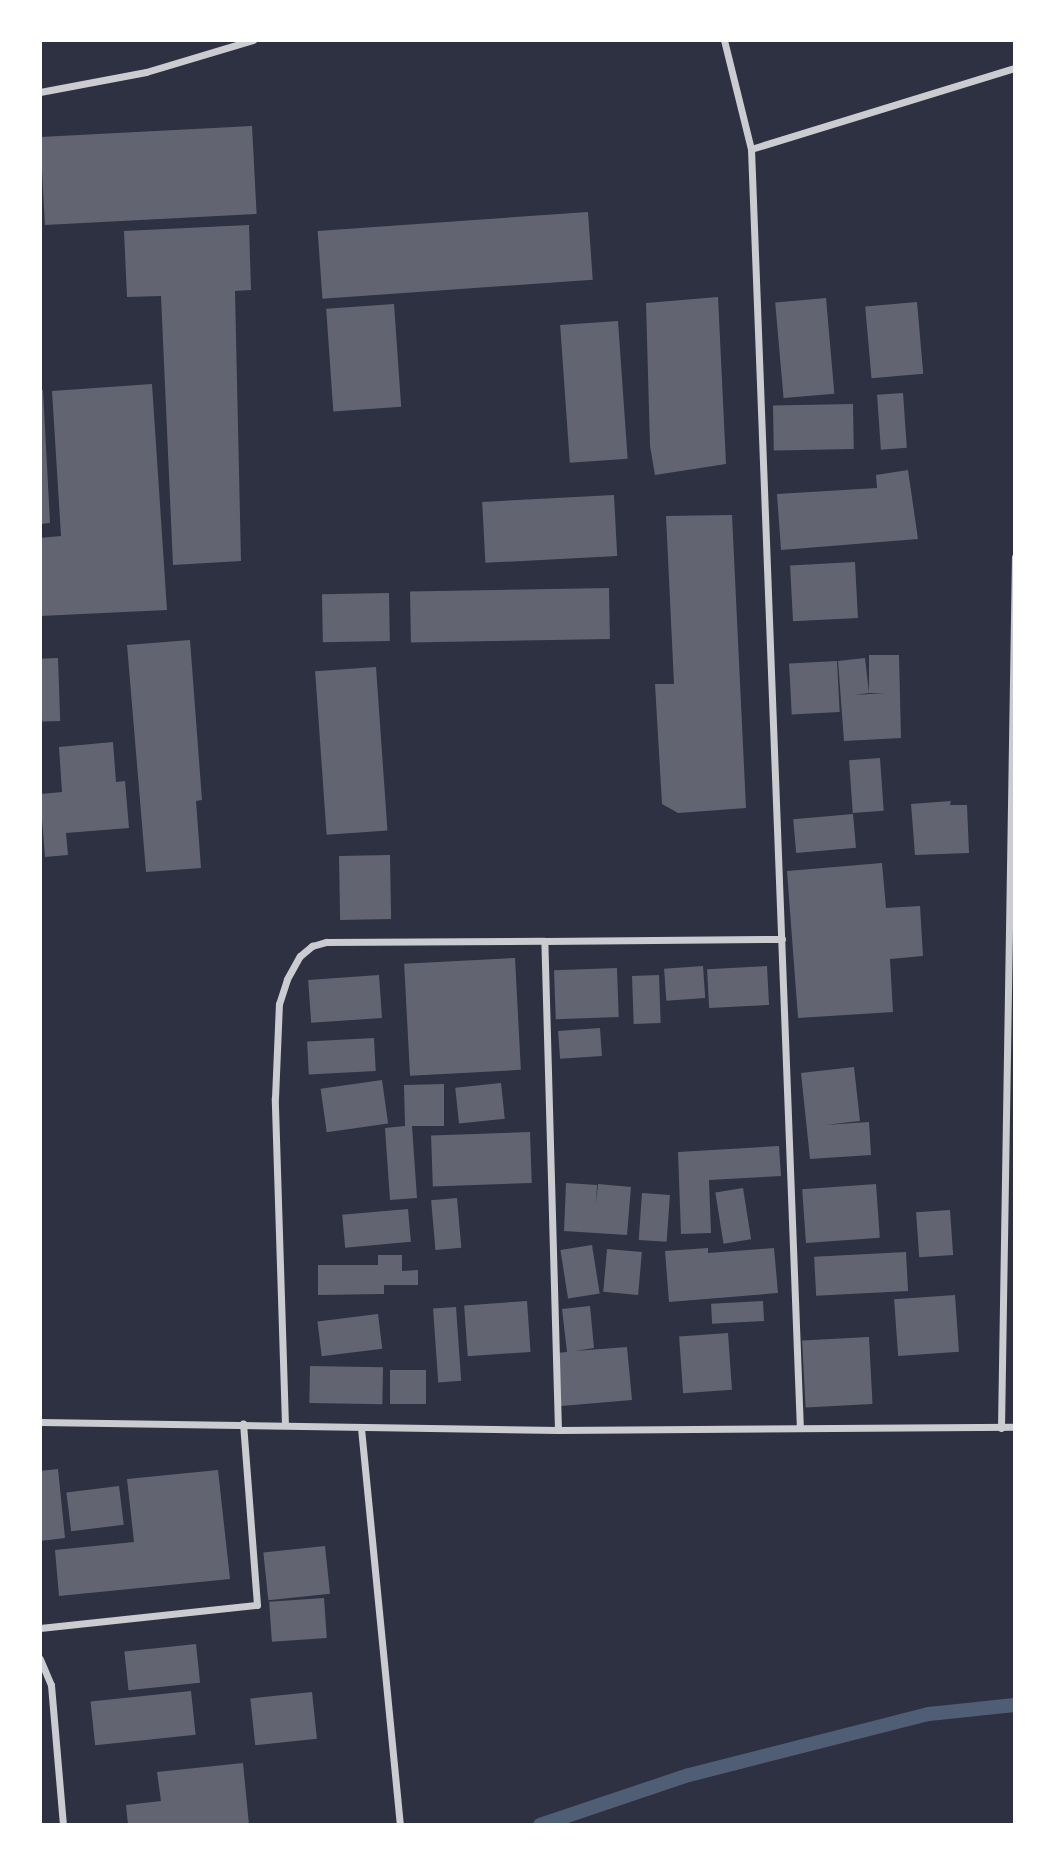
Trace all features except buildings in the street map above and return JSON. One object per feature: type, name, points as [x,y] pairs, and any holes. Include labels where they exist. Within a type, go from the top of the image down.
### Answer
[{"type":"street","points":[[40,92],[146,72],[221,52],[253,40]]},
{"type":"street","points":[[724,40],[751,149],[800,1428]]},
{"type":"street","points":[[751,149],[1015,68]]},
{"type":"street","points":[[1001,1428],[1015,557]]},
{"type":"street","points":[[285,1424],[275,1098],[279,1004],[287,979],[300,956],[312,946],[326,942],[782,939]]},
{"type":"street","points":[[544,941],[558,1430]]},
{"type":"street","points":[[40,1422],[558,1430],[1015,1427]]},
{"type":"street","points":[[40,1628],[257,1605],[243,1424]]},
{"type":"street","points":[[361,1428],[400,1825]]},
{"type":"street","points":[[40,1659],[51,1685],[63,1825]]},
{"type":"waterway","points":[[540,1825],[689,1775],[929,1714],[1015,1705]]}]
